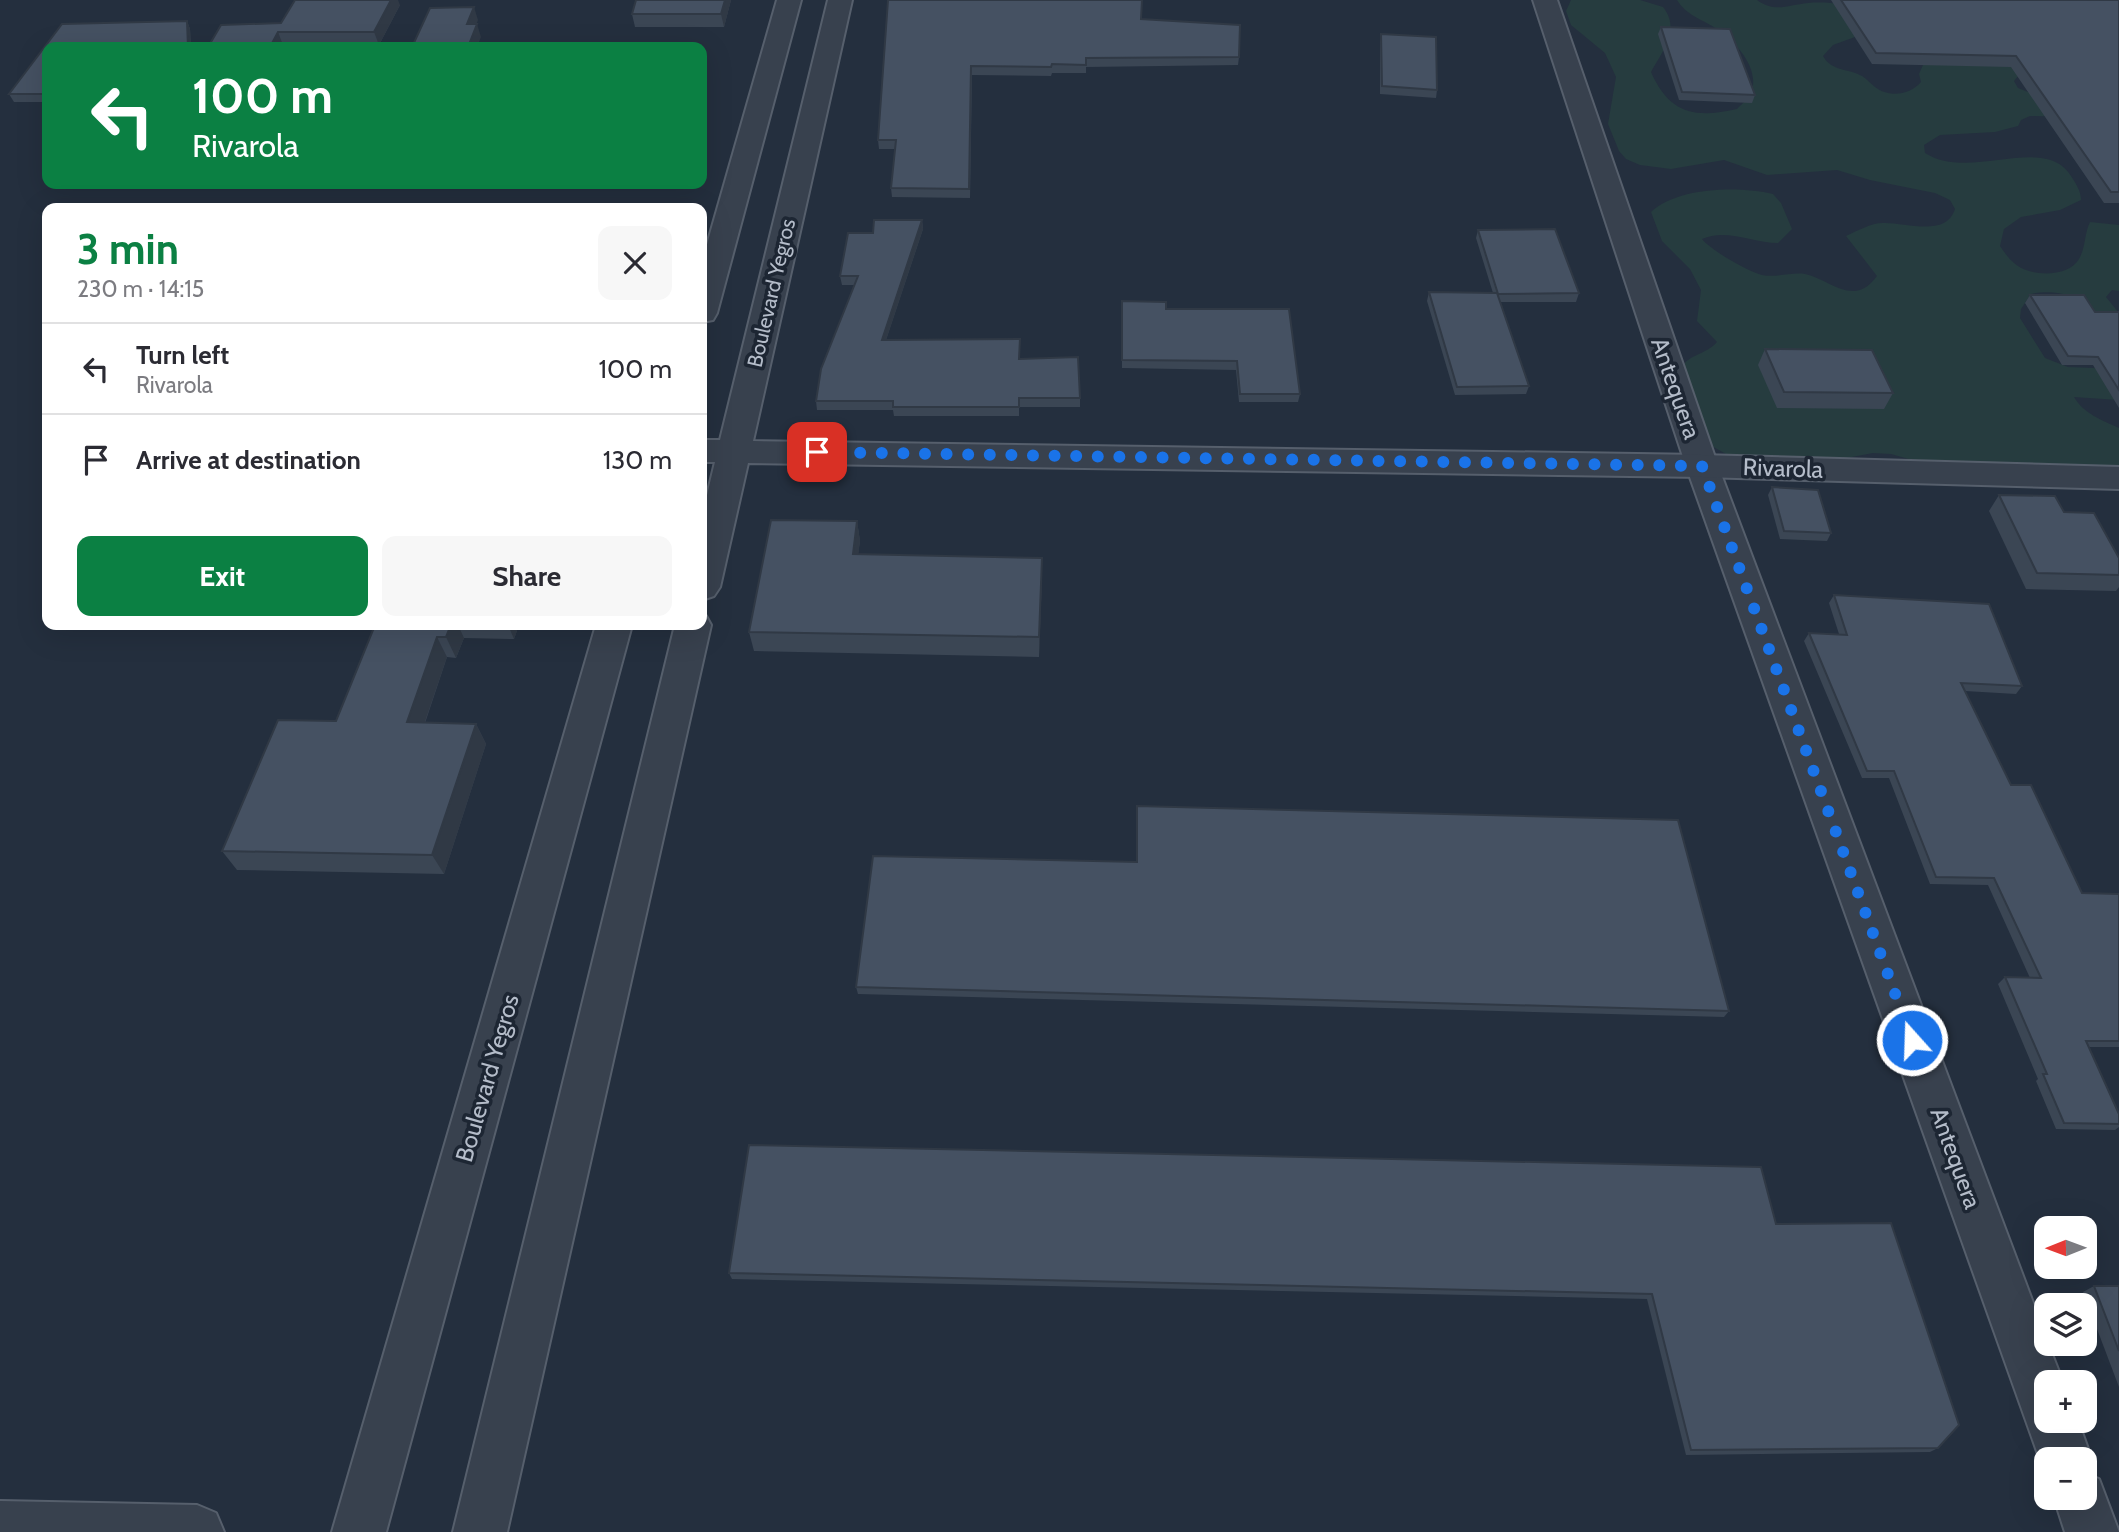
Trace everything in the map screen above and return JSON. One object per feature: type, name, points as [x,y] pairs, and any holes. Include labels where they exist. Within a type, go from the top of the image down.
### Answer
[{"type":"street","points":[[707,295],[789,0]]},
{"type":"street","name":"Boulevard Yegros","points":[[707,544],[718,451],[840,0]]},
{"type":"street","name":"Antequera","points":[[1545,0],[1702,466],[2034,1372]]},
{"type":"street","name":"Rivarola","points":[[718,451],[1702,466],[2119,478]]},
{"type":"street","name":"Boulevard Yegros","points":[[359,1532],[613,630]]},
{"type":"street","points":[[480,1532],[692,630]]},
{"type":"street","points":[[2084,1510],[2092,1532]]},
{"type":"street","points":[[0,1528],[197,1532]]},
{"type":"green space","points":[[1571,0],[1640,0],[1663,7],[1668,15],[1670,32],[1665,48],[1651,72],[1666,96],[1685,110],[1708,113],[1737,109],[1751,93],[1753,84],[1749,65],[1738,48],[1717,29],[1690,14],[1677,0],[1757,0],[1776,7],[1812,3],[1843,4],[1855,37],[1833,45],[1823,56],[1831,65],[1862,76],[1887,93],[1911,90],[1921,82],[1919,74],[1923,65],[1964,52],[2024,69],[2014,81],[2018,88],[2090,117],[2030,116],[2021,120],[2018,126],[1995,132],[1940,135],[1924,145],[1925,153],[1943,161],[1963,163],[2025,157],[2044,158],[2059,164],[2071,176],[2081,200],[2060,210],[2021,217],[2004,229],[2000,246],[2010,260],[2021,268],[2038,273],[2066,270],[2079,259],[2090,222],[2119,225],[2119,291],[2112,290],[2106,297],[2119,313],[2104,321],[2080,301],[2062,294],[2042,292],[2031,294],[2021,309],[2020,318],[2045,358],[2068,367],[2119,369],[2119,400],[2074,397],[2088,412],[2119,428],[2119,479],[1930,465],[1891,454],[1873,453],[1820,463],[1746,460],[1726,454],[1710,445],[1679,372],[1687,361],[1717,342],[1697,321],[1701,290],[1690,269],[1662,241],[1651,212],[1663,204],[1692,193],[1743,190],[1773,194],[1781,203],[1792,229],[1778,243],[1730,235],[1702,239],[1721,255],[1756,273],[1767,276],[1805,274],[1851,291],[1860,290],[1877,276],[1846,236],[1878,223],[1934,226],[1950,218],[1955,209],[1950,200],[1935,193],[1870,180],[1837,170],[1767,175],[1724,160],[1671,169],[1640,165],[1626,159],[1619,151],[1608,124],[1616,77],[1605,53],[1571,25],[1566,11]]},
{"type":"building","points":[[295,0],[391,0],[374,32],[278,32],[273,42],[211,42],[221,25],[281,23]]},
{"type":"building","points":[[636,0],[725,0],[721,14],[632,14]]},
{"type":"building","points":[[888,0],[1142,0],[1141,19],[1240,25],[1239,57],[1086,58],[1086,65],[971,66],[969,189],[891,188],[896,140],[878,140]]},
{"type":"building","points":[[1841,0],[2119,0],[2119,192],[2111,192],[2016,56],[1876,53]]},
{"type":"building","points":[[474,7],[467,24],[477,24],[470,42],[414,42],[430,8]]},
{"type":"building","points":[[187,21],[188,42],[48,42],[62,24]]},
{"type":"building","points":[[1661,27],[1730,29],[1755,95],[1682,92]]},
{"type":"building","points":[[1381,34],[1436,37],[1437,90],[1382,86]]},
{"type":"building","points":[[42,50],[42,94],[9,94]]},
{"type":"building","points":[[874,220],[922,220],[882,340],[1020,339],[1019,359],[1078,357],[1080,398],[1019,398],[1019,407],[893,407],[893,401],[816,401],[821,369],[858,276],[840,276],[848,233],[873,233]]},
{"type":"building","points":[[1555,229],[1579,293],[1498,294],[1478,230]]},
{"type":"building","points":[[1429,292],[1497,293],[1529,386],[1457,387]]},
{"type":"building","points":[[2030,295],[2084,295],[2095,312],[2119,312],[2119,390],[2098,357],[2068,356]]},
{"type":"building","points":[[1122,301],[1166,302],[1166,309],[1289,309],[1300,394],[1240,394],[1237,361],[1122,360]]},
{"type":"building","points":[[1765,349],[1872,350],[1893,393],[1784,392]]},
{"type":"building","points":[[1772,487],[1818,490],[1831,533],[1784,531]]},
{"type":"building","points":[[1999,495],[2055,496],[2064,512],[2094,513],[2119,558],[2119,575],[2037,573]]},
{"type":"building","points":[[771,520],[857,521],[853,554],[1042,558],[1039,637],[749,632]]},
{"type":"building","points":[[1834,595],[1989,604],[2022,686],[1961,683],[2011,785],[2031,785],[2082,893],[2119,894],[2119,1041],[2086,1041],[2119,1114],[2119,1124],[2064,1123],[2043,1074],[2047,1074],[2005,977],[2041,978],[1994,878],[1936,877],[1894,771],[1867,771],[1809,633],[1847,635]]},
{"type":"building","points":[[373,630],[449,630],[446,637],[437,637],[407,722],[476,724],[432,855],[222,851],[278,720],[336,721]]},
{"type":"building","points":[[1137,806],[1678,820],[1729,1011],[856,987],[873,856],[1137,862]]},
{"type":"building","points":[[749,1145],[1761,1167],[1776,1224],[1891,1223],[1959,1425],[1938,1448],[1691,1450],[1652,1294],[729,1273]]},
{"type":"building","points":[[2094,1286],[2119,1286],[2119,1351],[2097,1293]]},
{"type":"route","points":[[817,452],[1702,466],[1912,1040]]}]
